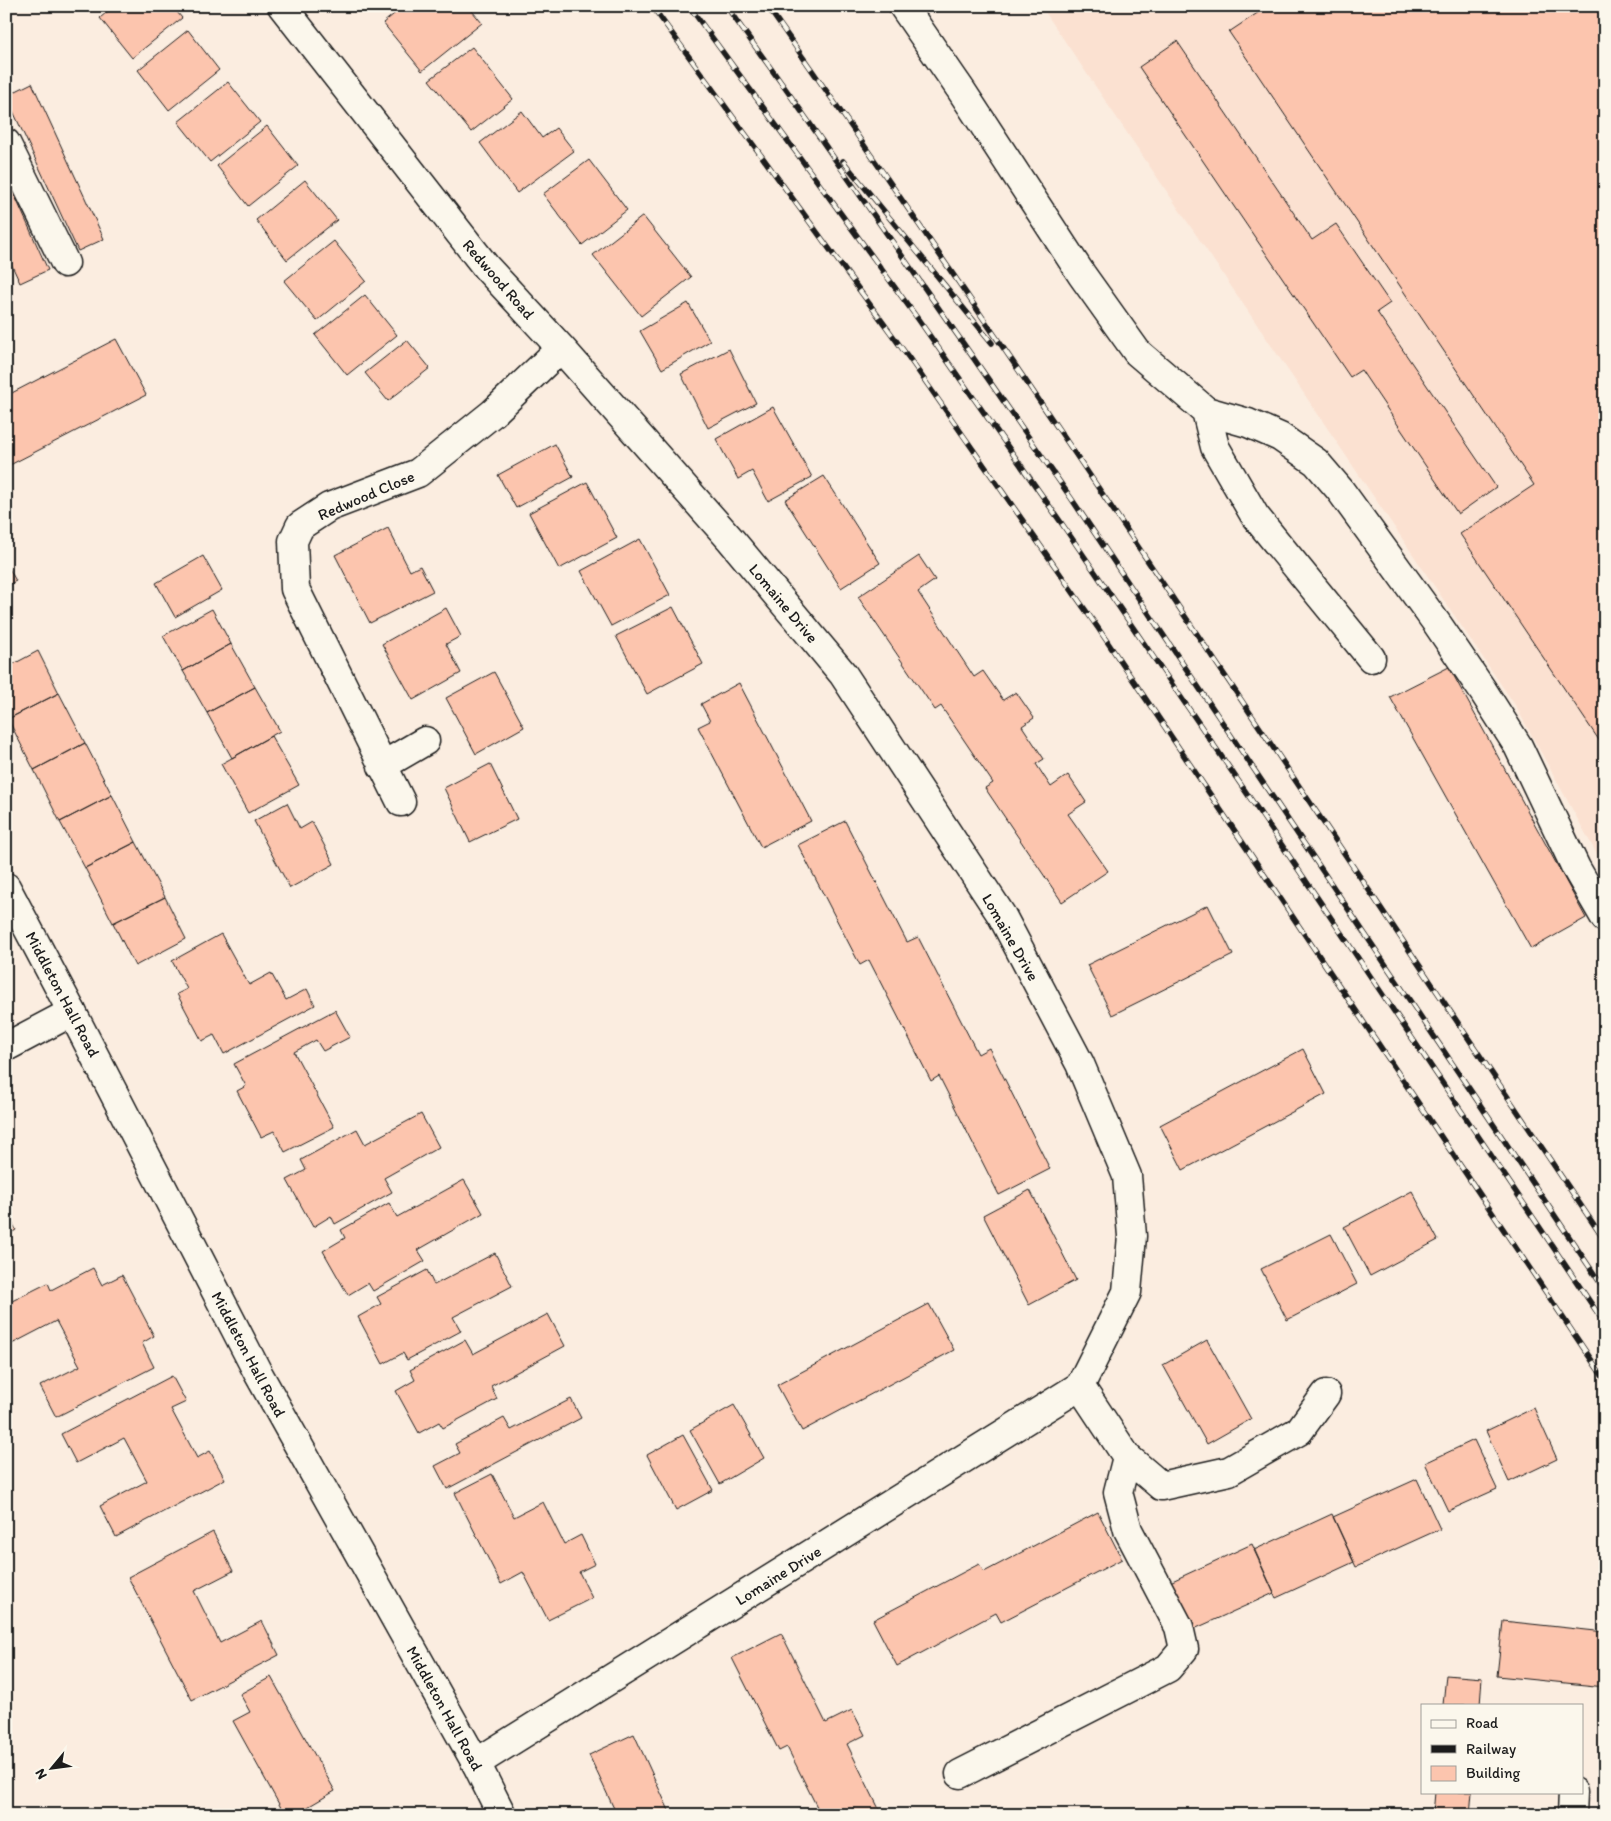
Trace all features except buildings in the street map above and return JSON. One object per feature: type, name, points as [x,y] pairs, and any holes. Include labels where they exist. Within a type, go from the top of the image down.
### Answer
[{"type":"street","name":"Redwood Road","points":[[282,6],[486,267],[561,348],[731,540]]},
{"type":"street","points":[[903,6],[1082,275],[1137,352],[1206,411],[1248,423],[1280,437],[1316,462],[1340,490],[1438,625],[1518,746],[1576,868],[1605,918]]},
{"type":"street","points":[[6,144],[65,264]]},
{"type":"street","name":"Redwood Close","points":[[401,802],[295,589],[293,541],[300,526],[330,508],[418,473],[493,413],[561,348]]},
{"type":"street","points":[[1206,411],[1215,446],[1255,516],[1371,658]]},
{"type":"street","name":"Lomaine Drive","points":[[476,1764],[1080,1386],[1127,1292],[1132,1236],[1127,1176],[1080,1064],[1002,916],[843,674],[731,540]]},
{"type":"street","points":[[382,766],[425,740]]},
{"type":"street","name":"Middleton Hall Road","points":[[6,887],[258,1373],[476,1764],[502,1815]]},
{"type":"street","points":[[6,1047],[72,1012]]},
{"type":"street","points":[[1080,1386],[1127,1457],[1161,1486],[1229,1471],[1298,1431],[1326,1394]]},
{"type":"street","points":[[960,1774],[1168,1668],[1184,1649],[1179,1627],[1128,1530],[1118,1492],[1127,1457]]},
{"type":"street","points":[[1572,1815],[1573,1794]]},
{"type":"shaded area","points":[[1041,6],[1605,6],[1605,869],[1515,705]]},
{"type":"railway","points":[[652,6],[909,358],[1098,628],[1605,1380]]},
{"type":"railway","points":[[689,6],[918,319],[1060,521],[1248,795],[1605,1324]]},
{"type":"railway","points":[[726,6],[1071,498],[1605,1290]]},
{"type":"railway","points":[[767,6],[1084,467],[1605,1241]]},
{"type":"railway","points":[[843,161],[992,343]]}]
